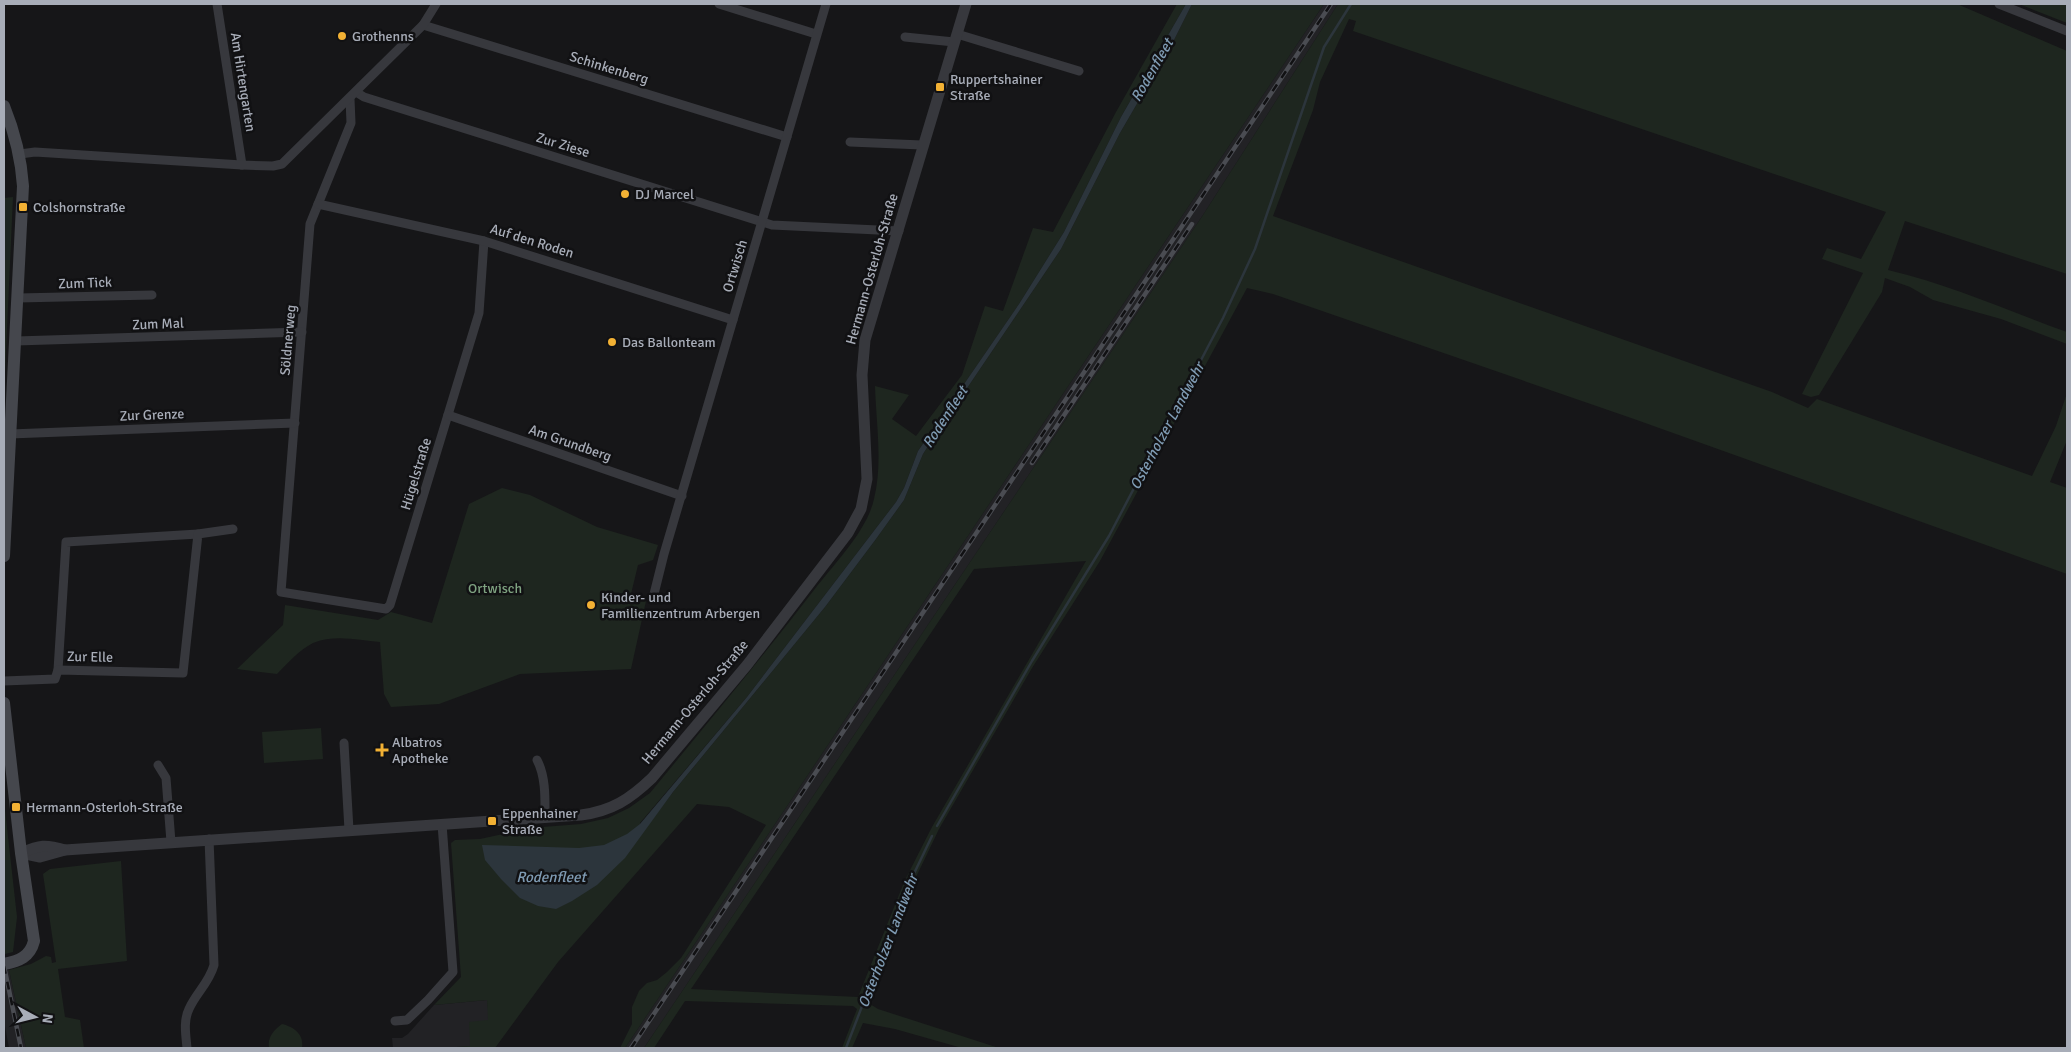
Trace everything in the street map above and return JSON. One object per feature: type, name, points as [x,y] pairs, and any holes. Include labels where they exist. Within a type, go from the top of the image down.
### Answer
[{"type":"main road","points":[[4,106],[15,134],[20,154],[23,206],[4,556]]},
{"type":"main road","points":[[4,702],[21,853],[34,941],[28,954],[13,962],[4,964]]},
{"type":"street","name":"Am Hirtengarten","points":[[217,4],[242,164]]},
{"type":"street","points":[[20,154],[44,153],[273,166],[282,164],[423,25],[436,4]]},
{"type":"street","points":[[719,4],[816,34]]},
{"type":"street","name":"Ortwisch","points":[[654,594],[664,554],[826,4]]},
{"type":"street","name":"Hermann-Osterloh-Straße","points":[[21,853],[38,846],[47,845],[65,850],[592,814],[624,802],[635,795],[652,778],[747,664],[855,522],[866,493],[868,475],[862,375],[865,340],[899,231],[922,145],[966,4]]},
{"type":"street","points":[[1999,4],[2067,31]]},
{"type":"street","name":"Schinkenberg","points":[[423,25],[787,137]]},
{"type":"street","points":[[905,37],[955,38],[1079,71]]},
{"type":"street","name":"Söldnerweg","points":[[281,592],[310,224],[351,123],[353,95]]},
{"type":"street","name":"Zur Ziese","points":[[353,95],[772,225],[899,231]]},
{"type":"street","points":[[850,142],[922,145]]},
{"type":"street","name":"Auf den Roden","points":[[318,204],[484,241],[733,320]]},
{"type":"street","name":"Hügelstraße","points":[[281,592],[386,609],[390,605],[479,314],[484,241]]},
{"type":"street","name":"Zum Tick","points":[[18,298],[152,295]]},
{"type":"street","name":"Zum Mal","points":[[16,342],[302,332]]},
{"type":"street","name":"Am Grundberg","points":[[448,415],[682,496]]},
{"type":"street","name":"Zur Grenze","points":[[10,434],[295,423]]},
{"type":"street","points":[[58,670],[66,542],[198,534],[233,529]]},
{"type":"street","name":"Zur Elle","points":[[4,681],[55,679],[58,670],[183,673],[198,534]]},
{"type":"street","points":[[344,743],[349,830]]},
{"type":"street","points":[[537,760],[541,768],[545,818]]},
{"type":"street","points":[[158,765],[166,778],[171,842]]},
{"type":"street","points":[[395,1021],[407,1020],[453,972],[442,824]]},
{"type":"street","points":[[187,1048],[186,1024],[188,1010],[207,984],[214,965],[209,839]]},
{"type":"shaded area","points":[[1324,4],[1338,4],[1203,215],[644,1048],[625,1048]]},
{"type":"shaded area","points":[[9,970],[26,1048],[9,1048],[4,1021],[4,971]]},
{"type":"shaded area","points":[[487,1000],[489,1020],[470,1046],[393,1048],[392,1038],[402,1038],[408,1034],[434,1005]]},
{"type":"green space","points":[[1177,4],[1186,4],[1121,117],[1064,232],[1019,304],[918,451],[904,488],[896,502],[747,697],[640,823],[645,829],[673,792],[825,607],[904,500],[923,454],[1061,249],[1120,133],[1174,40],[1192,4],[1324,4],[625,1048],[620,1048],[632,1024],[632,1007],[639,991],[647,983],[657,980],[681,958],[766,825],[729,807],[697,804],[558,962],[495,1048],[445,1048],[470,1046],[469,1022],[488,1020],[487,1000],[434,1005],[461,977],[451,843],[455,840],[480,839],[530,828],[581,824],[608,818],[629,808],[650,793],[840,558],[864,523],[870,511],[877,485],[878,442],[875,386],[909,395],[892,419],[916,436],[962,375],[985,306],[1003,311],[1033,228],[1053,232],[1116,112]]},
{"type":"green space","points":[[1338,4],[1957,4],[2067,51],[2067,274],[1905,221],[1888,270],[1956,290],[2067,332],[2067,344],[2001,319],[1933,300],[1910,287],[1885,278],[1882,292],[1819,395],[1811,397],[1802,394],[1863,273],[1822,259],[1827,248],[1861,259],[1886,212],[1353,31],[1356,21],[1349,19],[1320,82],[1313,110],[1273,216],[1772,392],[1808,408],[1817,399],[2032,476],[2056,426],[2067,393],[2067,440],[2050,482],[2067,488],[2067,574],[1634,419],[1273,294],[1247,288],[1100,561],[1032,668],[939,829],[894,923],[865,1001],[878,1009],[999,1048],[962,1048],[895,1029],[863,1023],[852,1048],[842,1048],[857,1009],[853,1006],[685,1001],[654,1048],[644,1048],[1203,215]],"holes":[[[1086,561],[932,827],[905,880],[858,997],[691,989],[974,569]]]},
{"type":"green space","points":[[2019,4],[2067,4],[2067,23]]},
{"type":"green space","points":[[13,197],[5,374],[4,374],[4,198]]},
{"type":"green space","points":[[502,488],[530,495],[597,527],[658,545],[653,560],[638,565],[631,594],[646,601],[631,669],[520,674],[439,704],[391,707],[384,694],[380,642],[346,638],[321,640],[303,649],[277,674],[237,669],[283,625],[285,605],[378,620],[391,612],[432,623],[469,504]]},
{"type":"green space","points":[[321,728],[323,759],[264,763],[262,732]]},
{"type":"green space","points":[[4,801],[17,917],[13,952],[5,954],[4,946]]},
{"type":"green space","points":[[121,861],[127,961],[58,969],[65,1017],[80,1020],[84,1048],[26,1048],[9,970],[31,964],[46,956],[51,957],[52,963],[56,962],[43,874],[50,869]]},
{"type":"green space","points":[[282,1024],[290,1027],[300,1035],[302,1048],[269,1048],[269,1040],[272,1034]]},
{"type":"water","name":"Rodenfleet","points":[[1186,4],[1192,4],[1174,40],[1120,133],[1061,249],[923,454],[904,500],[876,539],[825,607],[673,792],[625,858],[597,885],[556,909],[538,906],[520,898],[485,860],[482,845],[579,848],[604,845],[627,834],[640,824],[747,697],[896,502],[904,488],[918,451],[1019,304],[1064,232],[1121,117]]},
{"type":"waterway","name":"Osterholzer Landwehr","points":[[937,826],[1032,661],[1109,536],[1223,318],[1255,249],[1324,47],[1351,4]]},
{"type":"waterway","name":"Osterholzer Landwehr","points":[[846,1048],[909,884],[932,836]]},
{"type":"railway","points":[[631,1048],[1331,4]]},
{"type":"railway","points":[[1032,463],[1192,224]]},
{"type":"railway","points":[[4,966],[21,1048]]},
{"type":"place","name":"Grothenns","points":[[342,36]]},
{"type":"place","name":"Ruppertshainer Straße","points":[[940,87]]},
{"type":"place","name":"DJ Marcel","points":[[625,194]]},
{"type":"place","name":"Colshornstraße","points":[[23,207]]},
{"type":"place","name":"Das Ballonteam","points":[[612,342]]},
{"type":"place","name":"Kinder- und Familienzentrum Arbergen","points":[[591,605]]},
{"type":"place","name":"Albatros Apotheke","points":[[382,750]]},
{"type":"place","name":"Hermann-Osterloh-Straße","points":[[16,807]]},
{"type":"place","name":"Eppenhainer Straße","points":[[492,821]]}]
